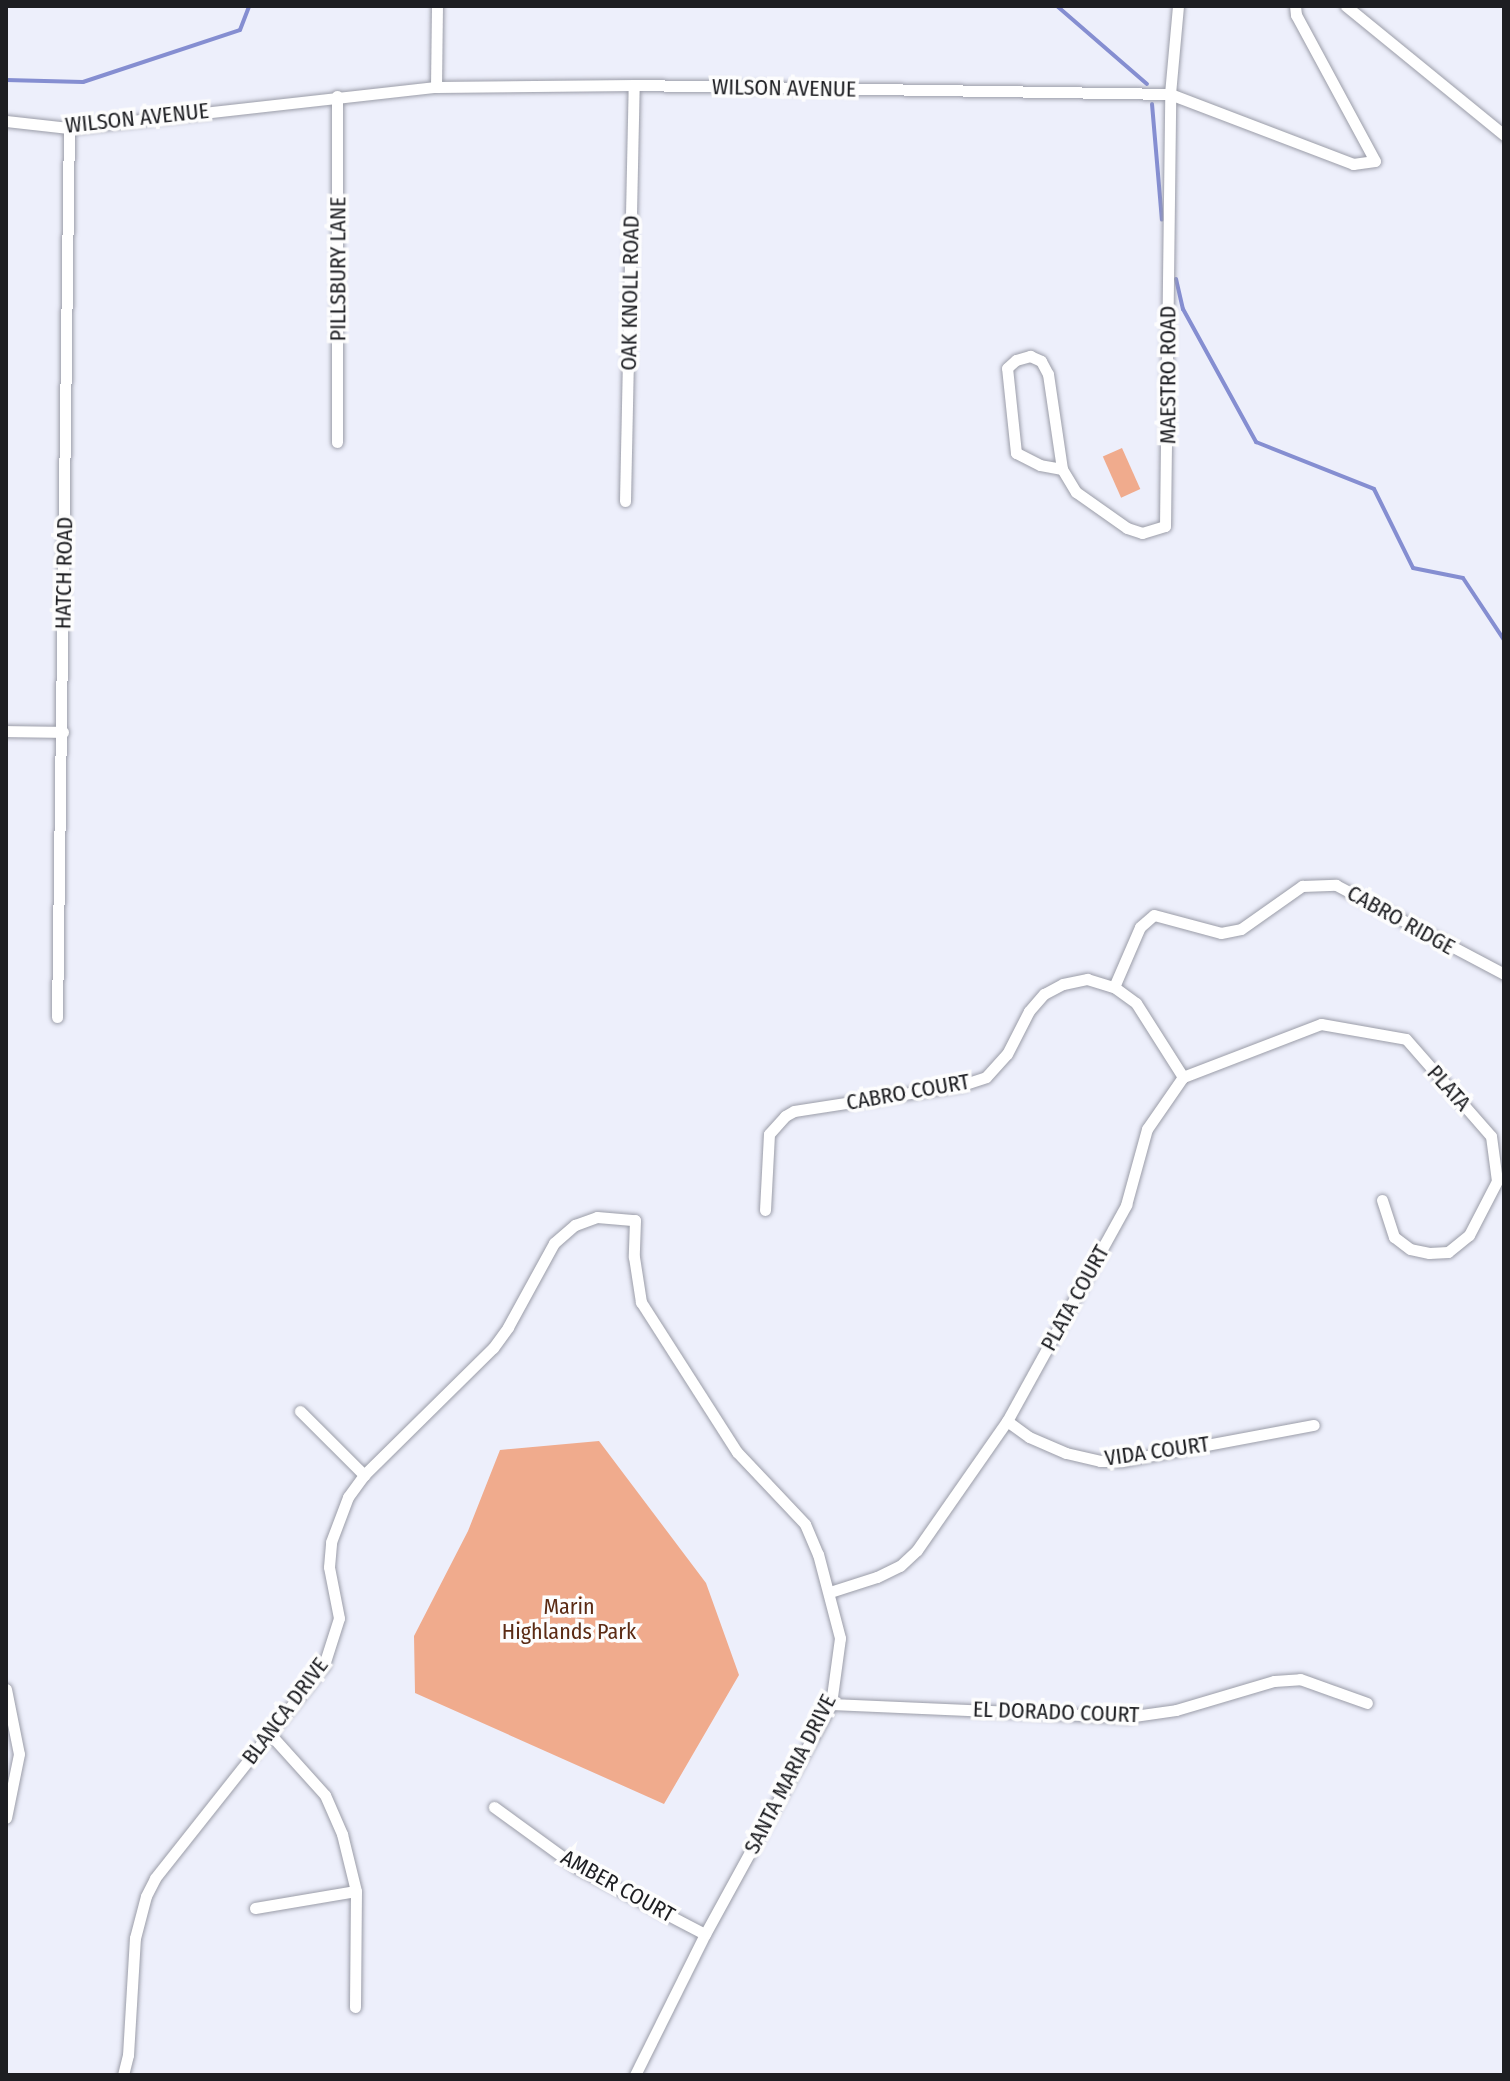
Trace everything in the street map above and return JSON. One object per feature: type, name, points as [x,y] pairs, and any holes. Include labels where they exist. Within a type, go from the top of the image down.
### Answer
[{"type":"street","points":[[436,87],[437,6]]},
{"type":"street","points":[[1170,94],[1178,6]]},
{"type":"street","name":"WILSON AVENUE","points":[[6,121],[69,128],[436,87],[634,85],[1170,94],[1353,164],[1375,161],[1296,15],[1295,6]]},
{"type":"street","points":[[1346,6],[1504,135]]},
{"type":"street","name":"OAK KNOLL ROAD","points":[[625,501],[634,85]]},
{"type":"street","name":"MAESTRO ROAD","points":[[1062,469],[1040,465],[1016,453],[1007,368],[1016,360],[1030,356],[1041,361],[1048,374],[1062,469],[1082,498],[1127,528],[1142,533],[1165,526],[1170,94]]},
{"type":"street","name":"PILLSBURY LANE","points":[[337,96],[337,442]]},
{"type":"street","name":"HATCH ROAD","points":[[57,1017],[69,128]]},
{"type":"street","points":[[6,731],[63,732]]},
{"type":"street","name":"CABRO RIDGE","points":[[1114,987],[1140,927],[1154,915],[1221,933],[1241,929],[1302,886],[1336,885],[1504,974]]},
{"type":"street","name":"CABRO COURT","points":[[765,1210],[769,1134],[785,1116],[794,1111],[962,1085],[986,1077],[1007,1054],[1029,1011],[1044,994],[1087,979],[1114,987]]},
{"type":"street","points":[[1114,987],[1136,1003],[1183,1077]]},
{"type":"street","name":"PLATA","points":[[1183,1077],[1321,1024],[1406,1039],[1491,1136],[1497,1181],[1469,1235],[1448,1252],[1429,1253],[1410,1249],[1394,1237],[1382,1200]]},
{"type":"street","name":"PLATA COURT","points":[[830,1592],[877,1577],[908,1558],[1007,1421],[1126,1205],[1147,1129],[1183,1077]]},
{"type":"street","name":"BLANCA DRIVE","points":[[123,2075],[128,2055],[135,1938],[146,1896],[155,1878],[324,1665],[336,1637],[339,1618],[329,1567],[331,1542],[343,1507],[364,1475],[493,1348],[514,1318],[554,1243],[575,1225],[597,1217],[635,1220]]},
{"type":"street","name":"SANTA MARIA DRIVE","points":[[635,1220],[634,1257],[641,1302],[737,1452],[805,1524],[830,1592],[840,1638],[831,1704],[705,1934],[635,2075]]},
{"type":"street","points":[[300,1411],[364,1475]]},
{"type":"street","name":"VIDA COURT","points":[[1007,1421],[1029,1437],[1066,1453],[1100,1461],[1121,1461],[1314,1425]]},
{"type":"street","name":"EL DORADO COURT","points":[[831,1704],[1127,1717],[1176,1710],[1274,1681],[1300,1679],[1367,1703]]},
{"type":"street","points":[[6,1689],[19,1754],[6,1818]]},
{"type":"street","points":[[270,1734],[325,1795],[342,1834],[356,1891],[355,2007]]},
{"type":"street","name":"AMBER COURT","points":[[494,1807],[578,1868],[705,1934]]},
{"type":"street","points":[[255,1908],[356,1891]]},
{"type":"green space","points":[[1122,448],[1140,489],[1121,498],[1103,457]]},
{"type":"green space","name":"Marin Highlands Park","points":[[599,1441],[706,1583],[739,1675],[664,1804],[415,1693],[414,1636],[468,1531],[500,1450]]},
{"type":"waterway","points":[[6,80],[83,82],[240,30],[249,6]]},
{"type":"waterway","points":[[1057,6],[1147,84]]},
{"type":"waterway","points":[[1152,104],[1162,220]]},
{"type":"waterway","points":[[1176,279],[1183,309],[1256,442],[1374,489],[1413,568],[1463,578],[1504,640]]}]
